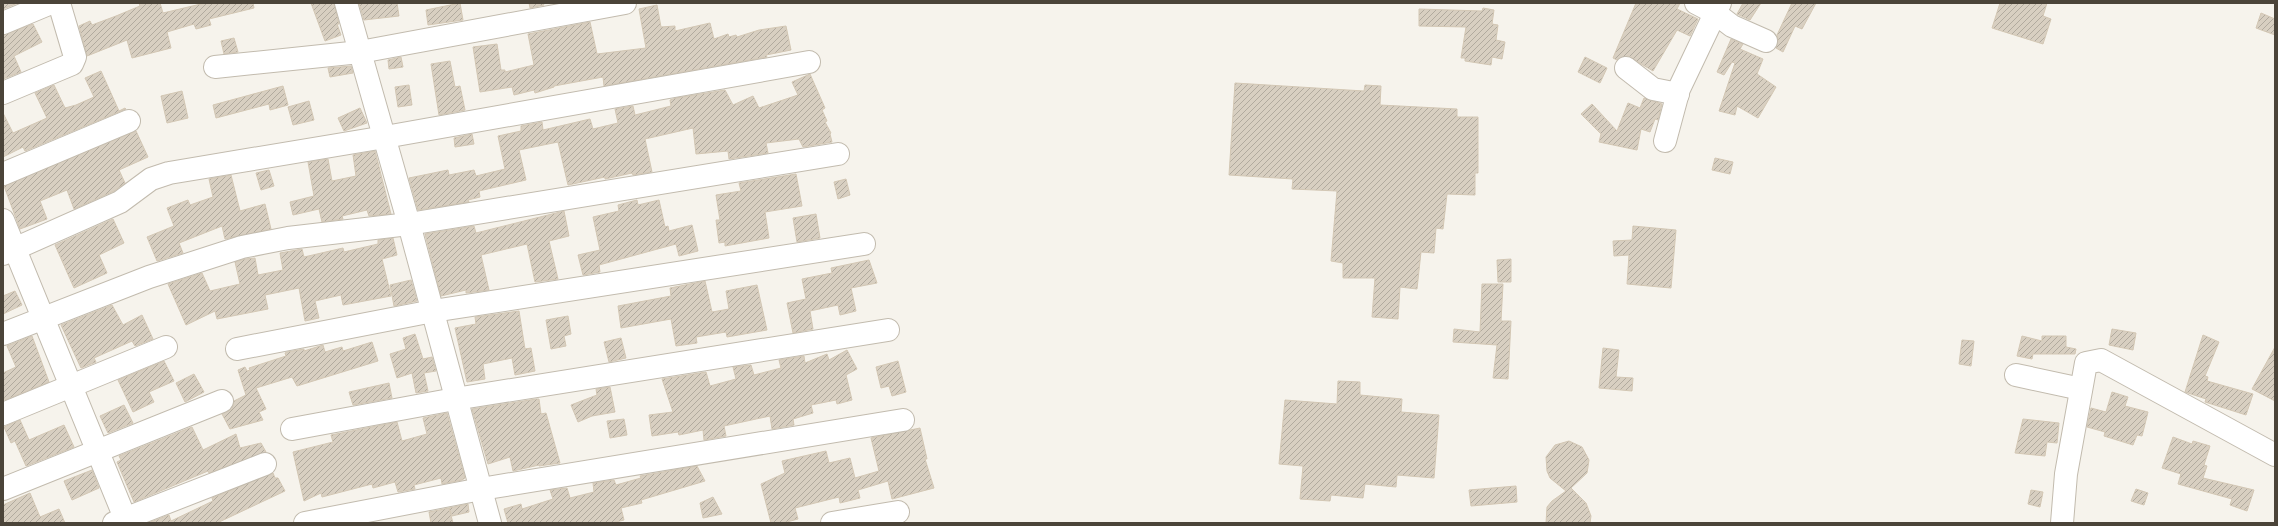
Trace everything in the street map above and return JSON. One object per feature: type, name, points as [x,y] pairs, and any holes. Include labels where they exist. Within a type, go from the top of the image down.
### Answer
[{"type":"street","points":[[3,23],[51,3]]},
{"type":"street","points":[[3,94],[41,76],[72,64],[75,57],[60,3]]},
{"type":"street","points":[[346,3],[385,137],[433,311],[455,399],[490,523]]},
{"type":"street","points":[[215,67],[360,52],[625,3]]},
{"type":"street","points":[[1665,141],[1678,94],[1710,6],[1732,26],[1766,41]]},
{"type":"street","points":[[9,252],[120,202],[151,179],[169,173],[385,137],[809,62]]},
{"type":"street","points":[[1626,68],[1653,89],[1678,94]]},
{"type":"street","points":[[3,174],[129,121]]},
{"type":"street","points":[[3,334],[149,277],[242,247],[288,238],[409,224],[838,154]]},
{"type":"street","points":[[3,220],[9,252],[42,318],[72,385],[99,451],[122,521],[265,464]]},
{"type":"street","points":[[237,349],[433,311],[864,244]]},
{"type":"street","points":[[292,429],[455,399],[888,330]]},
{"type":"street","points":[[3,414],[166,347]]},
{"type":"street","points":[[2062,523],[2066,474],[2086,363],[2101,360],[2275,455]]},
{"type":"street","points":[[2016,375],[2081,389]]},
{"type":"street","points":[[3,489],[222,401]]},
{"type":"street","points":[[305,523],[481,489],[903,420]]},
{"type":"street","points":[[832,523],[898,512]]},
{"type":"building","points":[[3,3],[18,3],[3,9]]},
{"type":"building","points":[[139,3],[160,3],[163,13],[205,3],[253,3],[254,8],[209,19],[211,25],[196,29],[194,24],[167,32],[171,48],[132,58],[127,40],[87,56],[79,26],[90,21],[92,25],[116,16],[140,6]]},
{"type":"building","points":[[311,3],[334,3],[339,24],[337,24],[341,35],[325,41]]},
{"type":"building","points":[[359,3],[397,3],[399,16],[364,20]]},
{"type":"building","points":[[460,3],[463,20],[428,25],[426,10]]},
{"type":"building","points":[[529,3],[543,3],[544,5],[530,8]]},
{"type":"building","points":[[1636,3],[1680,3],[1677,9],[1698,19],[1690,36],[1677,30],[1653,71],[1628,56],[1617,60],[1613,58]]},
{"type":"building","points":[[1743,3],[1761,3],[1750,20],[1737,14]]},
{"type":"building","points":[[1792,3],[1816,3],[1802,29],[1795,26],[1783,52],[1776,48],[1778,40],[1777,35]]},
{"type":"building","points":[[2000,3],[2047,3],[2043,16],[2051,19],[2043,44],[1992,28]]},
{"type":"building","points":[[657,5],[661,27],[675,26],[675,31],[710,23],[714,39],[728,34],[729,37],[736,35],[737,37],[759,30],[786,26],[791,50],[766,55],[767,57],[604,86],[603,77],[554,86],[535,93],[534,90],[514,95],[512,87],[480,92],[473,47],[497,44],[501,70],[505,70],[505,72],[534,65],[528,34],[590,22],[597,54],[646,48],[639,9]]},
{"type":"building","points":[[1483,8],[1494,10],[1492,24],[1498,25],[1496,40],[1505,42],[1502,59],[1492,57],[1491,65],[1465,61],[1465,58],[1461,58],[1466,27],[1419,26],[1419,9],[1482,11]]},
{"type":"building","points":[[2261,13],[2275,19],[2275,35],[2256,28]]},
{"type":"building","points":[[33,24],[42,42],[14,56],[21,72],[3,79],[3,35]]},
{"type":"building","points":[[234,38],[238,52],[224,54],[221,41]]},
{"type":"building","points":[[1731,39],[1743,44],[1740,49],[1763,59],[1757,74],[1776,87],[1758,118],[1737,106],[1735,115],[1719,111],[1735,63],[1732,62],[1724,75],[1717,72]]},
{"type":"building","points":[[401,57],[403,67],[389,69],[388,60]]},
{"type":"building","points":[[1585,57],[1607,68],[1600,83],[1578,72]]},
{"type":"building","points":[[450,61],[455,87],[460,86],[465,110],[439,115],[431,64]]},
{"type":"building","points":[[351,66],[353,73],[330,77],[328,68]]},
{"type":"building","points":[[101,71],[119,111],[125,108],[126,109],[25,151],[23,147],[3,157],[3,113],[13,133],[47,118],[35,93],[54,85],[65,108],[76,105],[94,97],[85,78]]},
{"type":"building","points":[[810,74],[825,108],[822,110],[827,121],[825,122],[831,133],[832,142],[803,147],[799,139],[766,143],[768,153],[729,159],[728,151],[696,154],[693,128],[645,139],[652,172],[633,175],[632,173],[605,179],[605,177],[568,185],[558,142],[519,150],[526,180],[479,191],[480,197],[468,200],[469,202],[418,210],[409,178],[448,170],[449,175],[474,170],[476,176],[505,169],[498,136],[521,131],[521,126],[542,122],[543,130],[590,119],[593,129],[618,123],[615,109],[633,106],[635,115],[671,106],[670,100],[676,98],[725,90],[733,105],[753,96],[759,108],[798,95],[792,82]]},
{"type":"building","points":[[1235,83],[1364,91],[1365,85],[1381,86],[1380,105],[1457,109],[1457,117],[1478,117],[1478,173],[1475,173],[1475,195],[1447,194],[1443,229],[1436,228],[1434,253],[1421,252],[1417,289],[1400,287],[1398,319],[1372,317],[1375,278],[1343,278],[1343,263],[1331,261],[1337,191],[1292,189],[1293,179],[1229,175]]},
{"type":"building","points":[[409,85],[412,105],[398,107],[395,87]]},
{"type":"building","points":[[283,86],[288,105],[270,110],[269,104],[216,118],[213,105]]},
{"type":"building","points":[[182,91],[188,118],[167,123],[161,96]]},
{"type":"building","points":[[1644,98],[1662,104],[1658,120],[1655,119],[1650,132],[1641,129],[1637,150],[1599,142],[1601,134],[1581,114],[1592,104],[1617,131],[1628,103],[1640,108]]},
{"type":"building","points":[[309,101],[314,120],[293,125],[288,107]]},
{"type":"building","points":[[360,108],[367,123],[344,131],[338,118]]},
{"type":"building","points":[[136,131],[148,157],[119,170],[125,183],[114,191],[74,209],[67,190],[40,201],[47,219],[20,229],[4,186]]},
{"type":"building","points":[[472,134],[474,144],[455,147],[454,138]]},
{"type":"building","points":[[375,151],[391,214],[369,216],[367,210],[342,216],[343,219],[322,222],[319,209],[293,215],[290,202],[314,196],[308,162],[328,159],[332,181],[356,176],[353,155]]},
{"type":"building","points":[[1715,158],[1733,162],[1730,174],[1712,170]]},
{"type":"building","points":[[269,170],[274,186],[261,190],[256,173]]},
{"type":"building","points":[[796,174],[802,206],[765,212],[769,238],[725,246],[725,242],[719,243],[716,220],[720,220],[716,195],[741,191],[739,183]]},
{"type":"building","points":[[231,175],[240,211],[265,204],[271,229],[225,239],[222,226],[179,243],[183,253],[157,261],[147,237],[174,226],[167,208],[188,200],[190,205],[213,197],[209,179]]},
{"type":"building","points":[[846,179],[850,195],[838,199],[834,182]]},
{"type":"building","points":[[637,200],[638,205],[659,200],[665,227],[668,226],[669,231],[692,225],[698,251],[679,256],[676,244],[599,265],[600,272],[583,275],[578,255],[600,250],[593,217],[619,211],[618,205]]},
{"type":"building","points":[[564,211],[569,236],[549,241],[558,279],[535,282],[527,244],[481,255],[489,290],[466,293],[466,290],[441,296],[425,234],[474,226],[476,233]]},
{"type":"building","points":[[816,214],[820,238],[797,242],[793,218]]},
{"type":"building","points":[[113,219],[124,243],[99,255],[107,273],[74,288],[55,245]]},
{"type":"building","points":[[1633,226],[1676,230],[1671,288],[1627,284],[1629,255],[1614,256],[1613,241],[1632,240]]},
{"type":"building","points":[[393,238],[397,255],[382,259],[391,296],[343,305],[341,295],[315,301],[319,318],[305,321],[299,288],[265,295],[268,309],[217,319],[215,311],[186,325],[168,284],[202,273],[210,291],[240,284],[235,262],[245,259],[255,258],[258,275],[283,270],[280,253],[302,249],[304,257],[343,248],[344,252],[378,244],[378,240]]},
{"type":"building","points":[[1511,259],[1511,282],[1498,282],[1497,260]]},
{"type":"building","points":[[869,260],[877,283],[851,288],[856,311],[840,315],[838,305],[810,311],[813,329],[793,333],[787,303],[806,299],[802,279],[832,273],[831,268]]},
{"type":"building","points":[[411,280],[417,301],[394,306],[390,285]]},
{"type":"building","points":[[705,281],[712,312],[729,309],[726,291],[757,285],[767,330],[727,337],[726,332],[696,337],[697,343],[676,346],[671,319],[621,328],[618,306],[671,296],[670,288]]},
{"type":"building","points":[[1482,284],[1503,284],[1501,321],[1511,321],[1508,379],[1493,378],[1497,345],[1453,342],[1454,329],[1480,332]]},
{"type":"building","points":[[15,291],[22,305],[3,314],[3,296]]},
{"type":"building","points":[[112,305],[123,325],[142,315],[153,339],[135,346],[132,341],[94,358],[96,362],[81,368],[61,325]]},
{"type":"building","points":[[519,311],[525,349],[531,348],[535,371],[515,375],[512,358],[483,364],[485,379],[467,382],[455,328],[476,324],[475,317]]},
{"type":"building","points":[[568,316],[571,334],[564,336],[566,346],[551,349],[546,320]]},
{"type":"building","points":[[2112,329],[2136,333],[2133,350],[2109,345]]},
{"type":"building","points":[[415,334],[423,359],[432,357],[436,371],[424,373],[428,391],[416,393],[412,373],[397,378],[390,354],[406,349],[403,338]]},
{"type":"building","points":[[2203,335],[2219,342],[2205,376],[2208,377],[2207,381],[2253,394],[2246,415],[2205,402],[2206,399],[2185,392]]},
{"type":"building","points":[[32,336],[49,382],[5,400],[3,395],[3,373],[16,367],[7,346]]},
{"type":"building","points":[[2022,336],[2042,341],[2042,336],[2066,336],[2066,347],[2076,349],[2075,354],[2033,354],[2032,359],[2017,356]]},
{"type":"building","points":[[621,338],[626,358],[609,362],[604,342]]},
{"type":"building","points":[[1962,340],[1974,341],[1971,366],[1959,364]]},
{"type":"building","points":[[372,342],[378,361],[297,386],[292,377],[256,388],[266,409],[259,412],[263,420],[230,429],[222,414],[232,409],[234,401],[246,395],[238,370],[245,367],[247,371],[250,370],[249,368],[286,356],[285,353],[287,352],[304,349],[304,351],[323,345],[325,352],[342,347],[343,351]]},
{"type":"building","points":[[2275,347],[2275,401],[2252,389]]},
{"type":"building","points":[[1603,348],[1619,350],[1616,377],[1633,378],[1632,391],[1599,388]]},
{"type":"building","points":[[847,350],[857,369],[846,375],[852,400],[837,404],[836,400],[811,405],[813,413],[793,419],[794,425],[772,429],[770,416],[724,426],[726,436],[704,440],[703,430],[679,435],[678,432],[652,436],[649,415],[673,412],[662,379],[706,372],[710,386],[736,379],[733,367],[751,365],[754,375],[781,368],[779,360],[804,356],[805,363],[827,354],[829,360]]},
{"type":"building","points":[[164,361],[174,381],[149,392],[154,402],[133,412],[118,380]]},
{"type":"building","points":[[898,361],[906,392],[892,396],[889,386],[881,388],[876,367]]},
{"type":"building","points":[[194,374],[204,392],[185,402],[176,383]]},
{"type":"building","points":[[1338,381],[1360,382],[1360,395],[1402,399],[1401,412],[1439,415],[1434,478],[1397,475],[1396,487],[1365,484],[1363,498],[1331,495],[1330,501],[1300,499],[1303,466],[1279,464],[1285,400],[1337,404]]},
{"type":"building","points":[[389,383],[392,398],[353,405],[349,392]]},
{"type":"building","points":[[610,387],[615,412],[592,416],[578,422],[571,405],[597,395],[596,389]]},
{"type":"building","points":[[2112,392],[2128,397],[2125,406],[2148,412],[2142,436],[2137,435],[2133,445],[2104,436],[2105,432],[2087,427],[2091,408],[2106,412]]},
{"type":"building","points":[[539,399],[541,414],[546,413],[560,463],[539,465],[513,471],[510,457],[488,464],[472,409]]},
{"type":"building","points":[[124,405],[133,423],[108,433],[100,416]]},
{"type":"building","points":[[447,413],[465,478],[462,480],[442,484],[441,478],[414,485],[415,489],[398,492],[395,482],[373,488],[372,484],[322,497],[321,493],[304,501],[293,452],[333,442],[331,435],[397,422],[402,441],[427,434],[423,418]]},
{"type":"building","points":[[624,419],[627,435],[610,438],[607,421]]},
{"type":"building","points":[[2023,419],[2059,423],[2057,443],[2047,442],[2045,456],[2015,453]]},
{"type":"building","points":[[20,420],[29,440],[64,425],[74,447],[26,466],[15,441],[11,443],[4,427]]},
{"type":"building","points":[[192,427],[203,450],[236,434],[240,448],[261,443],[266,452],[209,473],[208,471],[134,502],[117,462],[121,460],[119,456]]},
{"type":"building","points":[[920,428],[927,459],[925,459],[934,488],[892,499],[888,481],[858,490],[860,498],[840,503],[839,497],[795,508],[798,519],[783,523],[771,523],[761,484],[785,473],[782,461],[826,451],[829,463],[850,458],[855,478],[879,471],[871,438]]},
{"type":"building","points":[[2173,437],[2192,444],[2193,441],[2210,446],[2204,465],[2207,466],[2203,478],[2254,490],[2247,511],[2230,505],[2232,499],[2178,484],[2181,474],[2162,468]]},
{"type":"building","points":[[1569,441],[1582,447],[1589,460],[1587,473],[1571,488],[1586,503],[1591,516],[1590,523],[1546,523],[1547,507],[1552,501],[1566,491],[1550,478],[1547,471],[1546,457],[1555,445]]},
{"type":"building","points":[[697,466],[705,481],[641,500],[642,503],[621,508],[624,520],[612,523],[508,523],[504,509],[521,504],[522,509],[553,499],[550,490],[567,488],[570,498],[594,492],[593,483],[614,480],[616,485],[641,478],[640,476]]},
{"type":"building","points":[[92,470],[99,488],[72,500],[64,481]]},
{"type":"building","points":[[273,473],[275,478],[278,478],[285,491],[217,523],[148,523],[169,515],[171,521],[213,501],[212,498]]},
{"type":"building","points":[[1516,486],[1517,502],[1471,506],[1469,490]]},
{"type":"building","points":[[2136,489],[2148,493],[2144,505],[2131,501]]},
{"type":"building","points":[[2031,490],[2043,492],[2040,507],[2028,504]]},
{"type":"building","points":[[30,493],[40,517],[59,509],[65,523],[3,523],[3,505]]},
{"type":"building","points":[[713,497],[722,514],[703,518],[700,503]]},
{"type":"building","points":[[468,504],[469,512],[452,516],[449,508]]},
{"type":"building","points":[[449,508],[453,523],[431,523],[429,512]]}]
